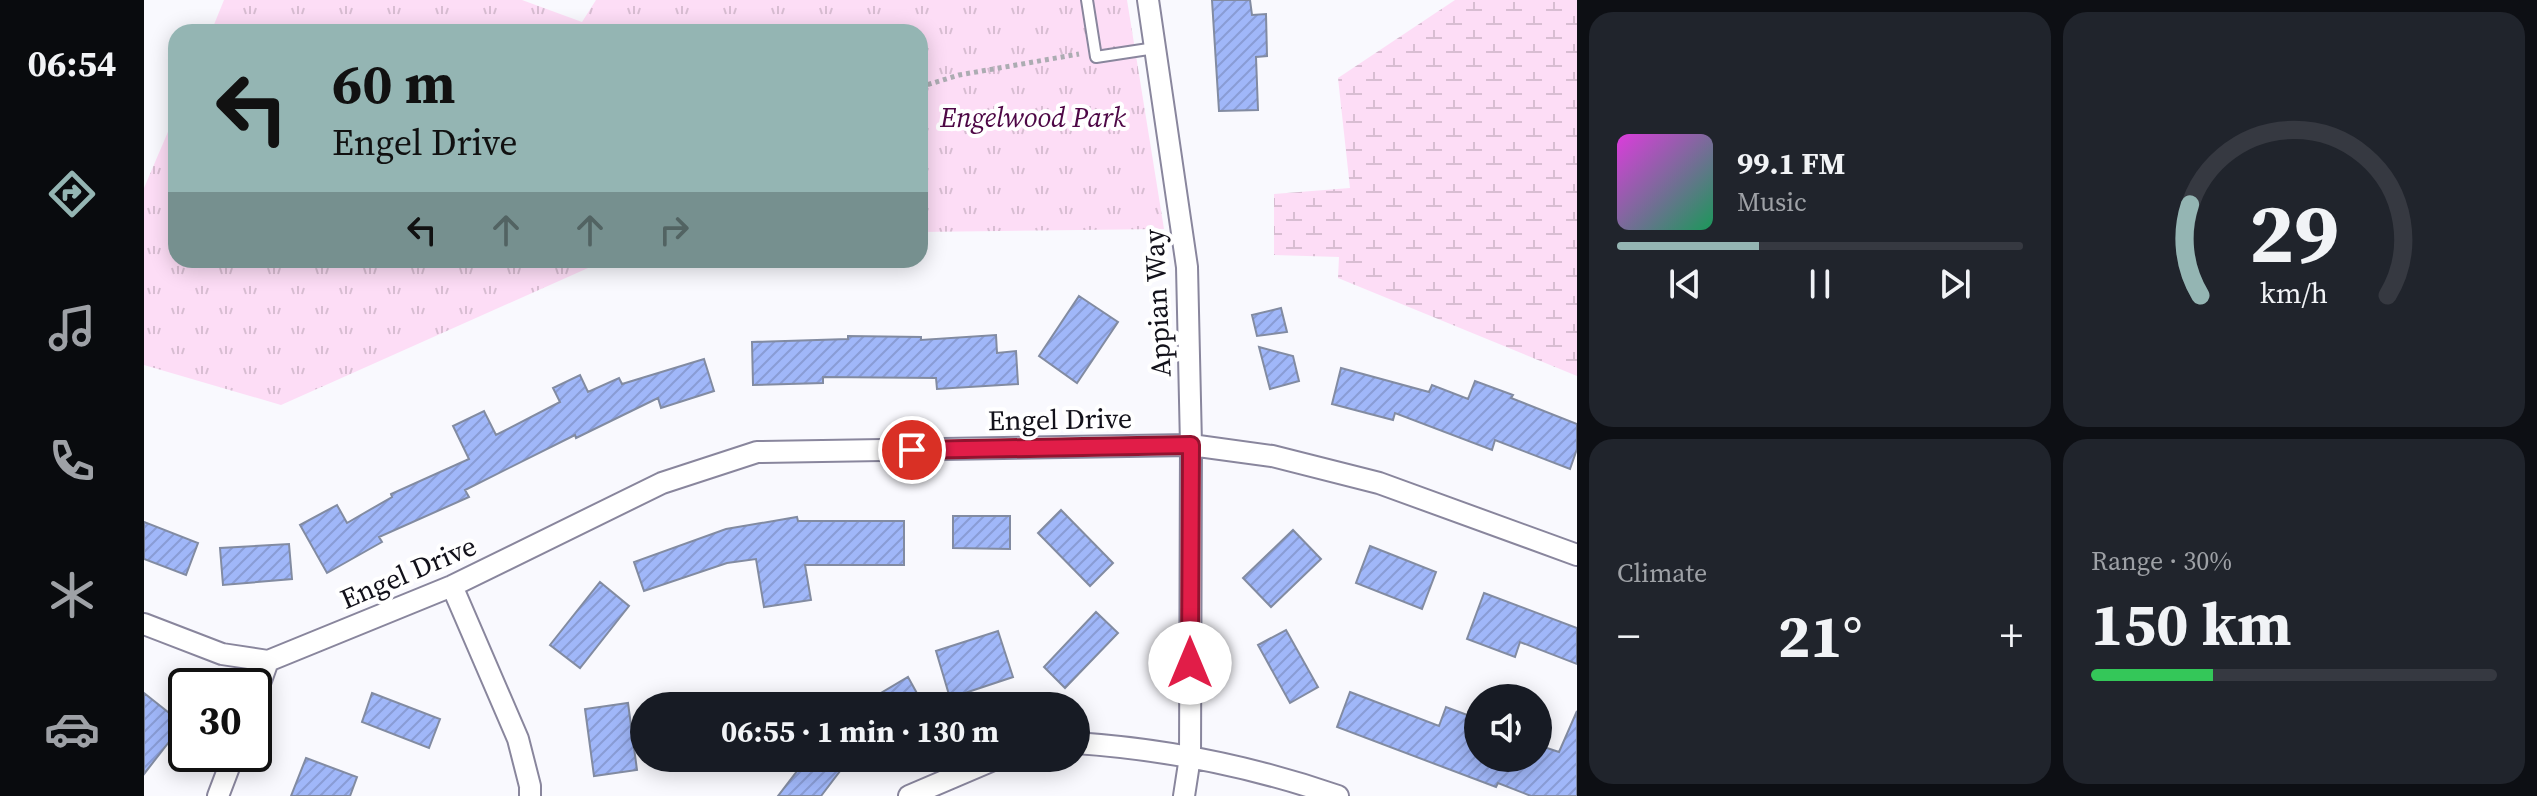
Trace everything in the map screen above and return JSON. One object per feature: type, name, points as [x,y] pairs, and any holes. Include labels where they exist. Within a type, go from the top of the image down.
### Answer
[{"type":"street","name":"Appian Way","points":[[1148,0],[1187,267],[1191,445],[1190,757],[1184,796]]},
{"type":"street","name":"Engel Drive","points":[[268,661],[452,586],[662,483],[757,452],[1191,445],[1272,456],[1379,483],[1577,555]]},
{"type":"street","points":[[452,586],[518,739],[530,796]]},
{"type":"street","points":[[144,624],[222,654],[268,661],[265,668]]},
{"type":"street","points":[[1090,745],[1190,757],[1307,785],[1338,796]]},
{"type":"street","points":[[218,796],[227,772]]},
{"type":"street","points":[[909,796],[965,772]]},
{"type":"lane","points":[[1087,0],[1096,57],[1155,48]]},
{"type":"path","points":[[928,85],[959,75],[1095,52]]},
{"type":"green space","name":"Engelwood Park","points":[[224,0],[522,0],[582,22],[596,0],[1127,0],[1164,229],[928,232],[928,24],[214,24]]},
{"type":"green space","points":[[1455,0],[1577,0],[1577,376],[1338,278],[1339,257],[1274,255],[1274,194],[1350,188],[1338,78]]},
{"type":"green space","points":[[168,132],[168,268],[588,268],[281,405],[144,365],[144,188]]},
{"type":"building","points":[[1212,0],[1250,0],[1252,15],[1266,14],[1267,56],[1256,57],[1258,110],[1219,111]]},
{"type":"building","points":[[1079,296],[1118,322],[1077,383],[1039,356]]},
{"type":"building","points":[[1281,308],[1287,332],[1257,336],[1252,315]]},
{"type":"building","points":[[996,335],[997,353],[1016,351],[1018,384],[937,389],[936,378],[823,377],[823,383],[753,385],[752,342],[848,339],[848,336],[921,337],[921,340]]},
{"type":"building","points":[[1259,347],[1293,356],[1299,381],[1270,389]]},
{"type":"building","points":[[704,359],[714,391],[661,408],[658,398],[576,438],[575,435],[465,490],[469,497],[379,537],[382,542],[327,573],[300,525],[337,505],[347,523],[392,497],[391,494],[469,459],[453,426],[484,411],[496,435],[560,402],[553,388],[580,375],[588,392],[619,378],[622,384]]},
{"type":"building","points":[[1341,368],[1429,392],[1432,385],[1468,399],[1475,381],[1513,395],[1511,398],[1577,424],[1577,449],[1570,469],[1495,440],[1492,450],[1395,413],[1393,420],[1332,404]]},
{"type":"building","points":[[1061,510],[1113,563],[1090,586],[1038,533]]},
{"type":"building","points":[[953,516],[1010,516],[1010,549],[953,548]]},
{"type":"building","points":[[797,517],[798,521],[904,521],[904,565],[805,565],[811,600],[764,607],[756,559],[727,563],[644,591],[634,562],[726,529]]},
{"type":"building","points":[[144,522],[198,543],[186,575],[144,559]]},
{"type":"building","points":[[1293,530],[1321,559],[1271,607],[1243,578]]},
{"type":"building","points":[[289,544],[292,579],[223,585],[220,548]]},
{"type":"building","points":[[1370,546],[1436,572],[1422,609],[1356,583]]},
{"type":"building","points":[[600,582],[629,606],[580,668],[550,645]]},
{"type":"building","points":[[1484,593],[1577,628],[1577,664],[1520,642],[1515,657],[1467,639]]},
{"type":"building","points":[[1096,612],[1118,633],[1065,688],[1044,667]]},
{"type":"building","points":[[1286,630],[1318,687],[1290,703],[1258,645]]},
{"type":"building","points":[[998,631],[1013,677],[968,692],[948,692],[936,651]]},
{"type":"building","points":[[908,677],[916,692],[883,692]]},
{"type":"building","points":[[1350,692],[1439,726],[1446,707],[1464,714],[1464,772],[1552,772],[1552,750],[1559,752],[1577,711],[1577,796],[1531,796],[1498,783],[1496,787],[1337,727]]},
{"type":"building","points":[[144,693],[168,712],[168,743],[144,774]]},
{"type":"building","points":[[372,693],[440,719],[429,748],[362,722]]},
{"type":"building","points":[[628,703],[630,771],[594,776],[585,709]]},
{"type":"building","points":[[306,758],[357,777],[350,796],[291,796]]},
{"type":"building","points":[[796,772],[839,772],[821,796],[778,796]]},
{"type":"route","points":[[912,450],[1191,445],[1190,663]]}]
